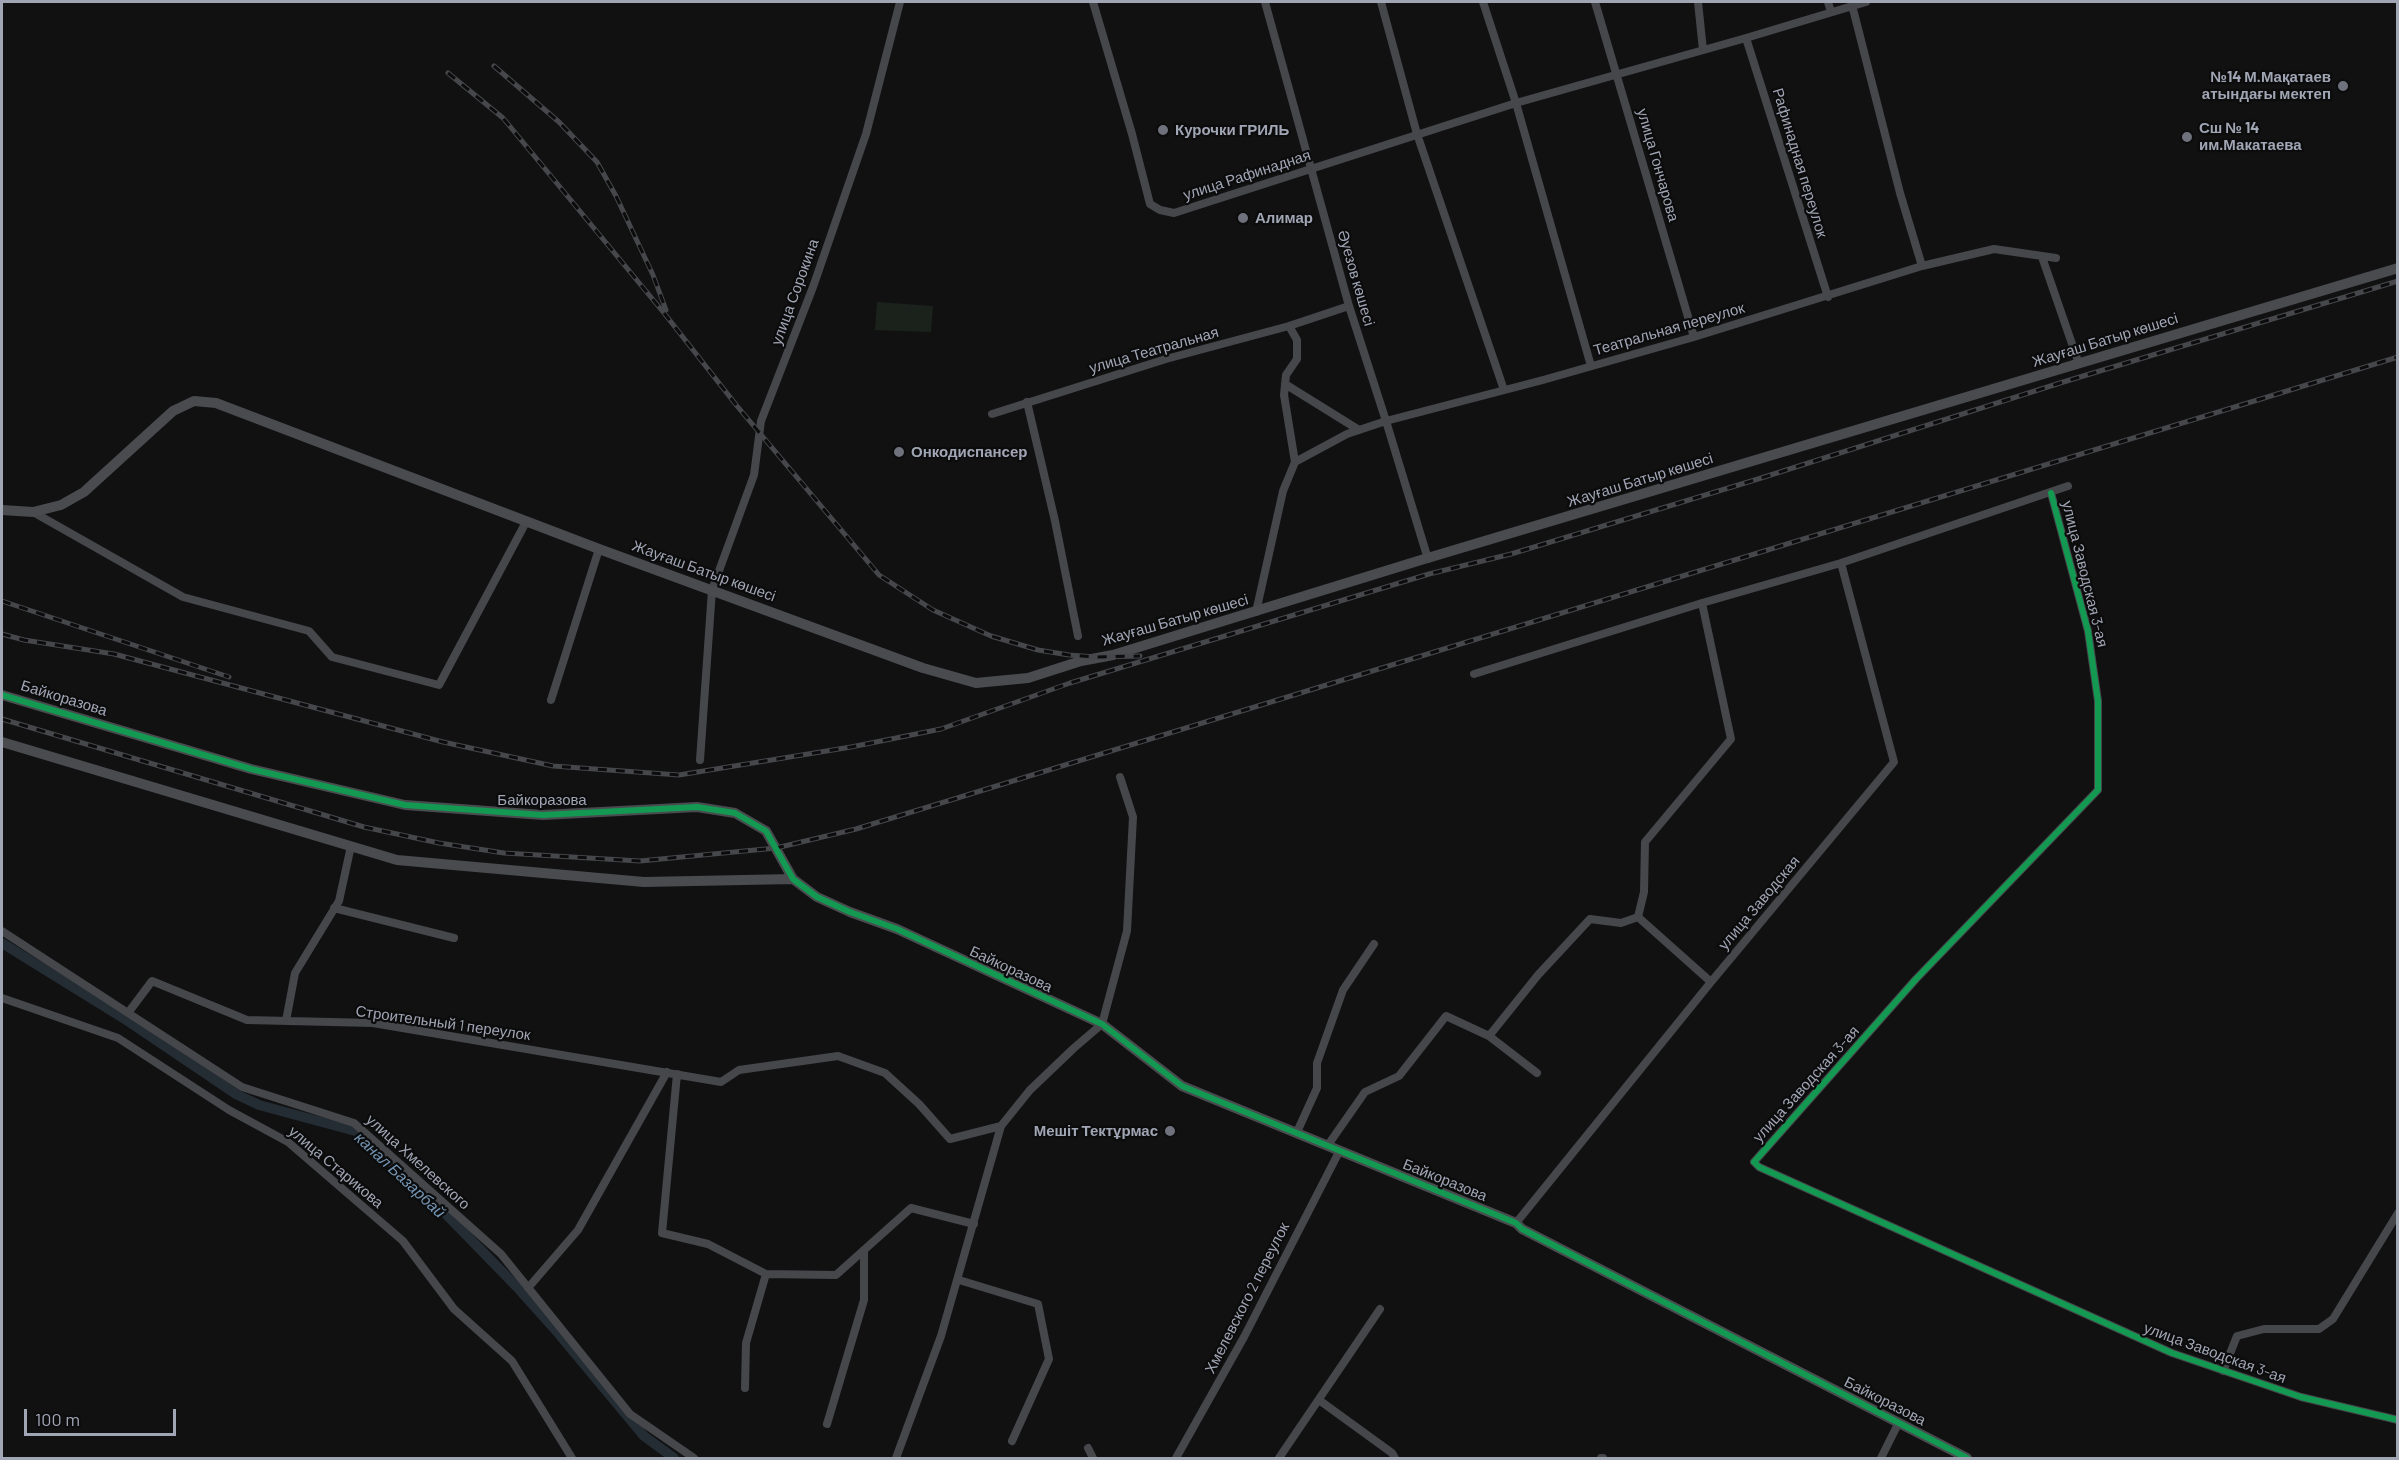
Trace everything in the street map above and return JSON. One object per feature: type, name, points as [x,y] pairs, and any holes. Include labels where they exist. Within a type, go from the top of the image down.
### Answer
[{"type":"street","name":"улица Сорокина","points":[[700,760],[712,590],[753,475],[760,421],[813,287],[866,134],[900,2]]},
{"type":"street","name":"улица Рафинадная","points":[[1093,2],[1150,204],[1160,210],[1174,213],[1516,103],[1617,76],[1866,2]]},
{"type":"street","name":"Әуезов көшесі","points":[[1265,2],[1349,306],[1428,559]]},
{"type":"street","points":[[1382,2],[1417,134],[1504,390]]},
{"type":"street","points":[[1483,2],[1516,103],[1592,366]]},
{"type":"street","name":"улица Гончарова","points":[[1595,2],[1694,337]]},
{"type":"street","points":[[1698,2],[1703,50]]},
{"type":"street","points":[[1828,2],[1831,12]]},
{"type":"street","points":[[1852,5],[1900,193],[1922,266]]},
{"type":"street","name":"Рафинадная переулок","points":[[1746,38],[1828,297]]},
{"type":"street","name":"Театральная переулок","points":[[1295,462],[1359,430],[1386,421],[1694,337],[1922,266],[1994,249],[2056,258]]},
{"type":"street","points":[[2042,257],[2079,364]]},
{"type":"street","name":"Жауғаш Батыр көшесі","points":[[2,510],[33,512],[61,506],[84,492],[173,411],[194,401],[216,403],[526,522],[923,668],[976,682],[1028,678],[1081,661],[1113,655],[2397,268]]},
{"type":"street","name":"улица Театральная","points":[[992,414],[1166,359],[1289,326],[1349,306]]},
{"type":"street","points":[[1256,612],[1283,491],[1295,462],[1284,395],[1286,375],[1297,359],[1296,340],[1289,326]]},
{"type":"street","points":[[1285,384],[1359,430]]},
{"type":"street","points":[[1027,402],[1055,521],[1078,636]]},
{"type":"street","points":[[1474,674],[1702,603],[1841,563],[2068,486]]},
{"type":"street","name":"улица Заводская 3-ая","points":[[2051,493],[2088,631],[2098,700],[2098,790],[1916,979],[1754,1162],[1759,1167],[2172,1353],[2301,1397],[2397,1420]]},
{"type":"street","points":[[33,512],[183,597],[309,631],[332,657],[439,684],[526,522]]},
{"type":"street","points":[[551,700],[599,549]]},
{"type":"street","name":"улица Заводская","points":[[1516,1222],[1894,762],[1841,563]]},
{"type":"street","points":[[1638,917],[1644,892],[1645,843],[1731,739],[1702,603]]},
{"type":"street","name":"Байкоразова","points":[[2,695],[251,769],[405,805],[543,815],[697,807],[735,813],[766,831],[793,879],[817,897],[897,929],[1102,1024],[1182,1086],[1516,1222],[1522,1229],[1967,1458]]},
{"type":"street","points":[[2,742],[397,860],[644,882],[793,879]]},
{"type":"street","points":[[896,1458],[959,1280],[1001,1126],[1030,1090],[1102,1024],[1126,931],[1133,817],[1120,777]]},
{"type":"street","points":[[286,1021],[295,973],[339,901],[351,846]]},
{"type":"street","points":[[334,908],[454,938]]},
{"type":"street","points":[[1638,917],[1711,982]]},
{"type":"street","points":[[1489,1036],[1538,975],[1590,919],[1621,923],[1638,917]]},
{"type":"street","name":"улица Хмелевского","points":[[2,931],[242,1087],[354,1123],[501,1254],[630,1414],[694,1458]]},
{"type":"street","points":[[1297,1132],[1317,1088],[1317,1063],[1343,990],[1374,944]]},
{"type":"street","name":"Строительный 1 переулок","points":[[128,1013],[152,981],[248,1020],[373,1023],[721,1082],[740,1070],[838,1056],[885,1073],[919,1104],[950,1140],[1001,1126]]},
{"type":"street","name":"улица Старикова","points":[[2,998],[118,1038],[229,1110],[288,1142],[403,1240],[454,1309],[512,1361],[572,1458]]},
{"type":"street","points":[[1328,1145],[1365,1092],[1399,1076],[1446,1016],[1489,1036],[1537,1073]]},
{"type":"street","points":[[528,1288],[579,1230],[667,1072]]},
{"type":"street","points":[[677,1074],[662,1233],[708,1244],[766,1274],[836,1275],[911,1208],[974,1224]]},
{"type":"street","name":"Хмелевского 2 переулок","points":[[1176,1458],[1248,1329],[1295,1233],[1340,1150]]},
{"type":"street","points":[[2223,1371],[2237,1336],[2264,1329],[2301,1331],[2319,1329],[2333,1319],[2397,1213]]},
{"type":"street","points":[[826,1424],[864,1300],[864,1251]]},
{"type":"street","points":[[745,1388],[746,1343],[766,1274]]},
{"type":"street","points":[[959,1280],[1038,1304],[1048,1359],[1012,1441]]},
{"type":"street","points":[[1279,1458],[1380,1309]]},
{"type":"street","points":[[1319,1400],[1395,1458]]},
{"type":"street","points":[[1881,1458],[1898,1424]]},
{"type":"street","points":[[1088,1448],[1093,1458]]},
{"type":"shaded area","points":[[877,302],[933,306],[931,332],[875,330]]},
{"type":"waterway","name":"канал Базарбай","points":[[2,943],[128,1021],[236,1094],[259,1105],[359,1132],[441,1209],[516,1286],[644,1436],[674,1458]]},
{"type":"railway","points":[[494,66],[559,122],[597,162],[616,196],[653,275],[666,310]]},
{"type":"railway","points":[[448,73],[503,118],[664,313],[737,406],[879,575],[933,610],[991,636],[1038,650],[1069,655],[1140,656]]},
{"type":"railway","points":[[2,634],[24,640],[114,654],[443,742],[553,766],[679,775],[851,747],[941,729],[1070,683],[1429,574],[1511,554],[1758,479],[2060,383],[2398,281]]},
{"type":"railway","points":[[2,719],[364,827],[439,843],[504,853],[640,861],[776,848],[856,829],[2398,357]]},
{"type":"railway","points":[[2,601],[229,677]]},
{"type":"cycle path","points":[[2051,493],[2088,631],[2098,701],[2098,790],[1916,979],[1754,1162],[1759,1167],[2172,1353],[2301,1397],[2398,1420]]},
{"type":"cycle path","points":[[2,695],[251,769],[405,805],[543,815],[697,807],[735,813],[766,831],[793,879],[817,897],[897,929],[1102,1024],[1182,1086],[1516,1223],[1522,1229],[1967,1458]]},
{"type":"place","name":"№14 М.Мақатаев атындағы мектеп","points":[[2343,86]]},
{"type":"place","name":"Курочки ГРИЛЬ","points":[[1163,130]]},
{"type":"place","name":"Сш № 14 им.Макатаева","points":[[2187,137]]},
{"type":"place","name":"Алимар","points":[[1243,218]]},
{"type":"place","name":"Онкодиспансер","points":[[899,452]]},
{"type":"place","name":"Мешіт Тектұрмас","points":[[1170,1131]]}]
